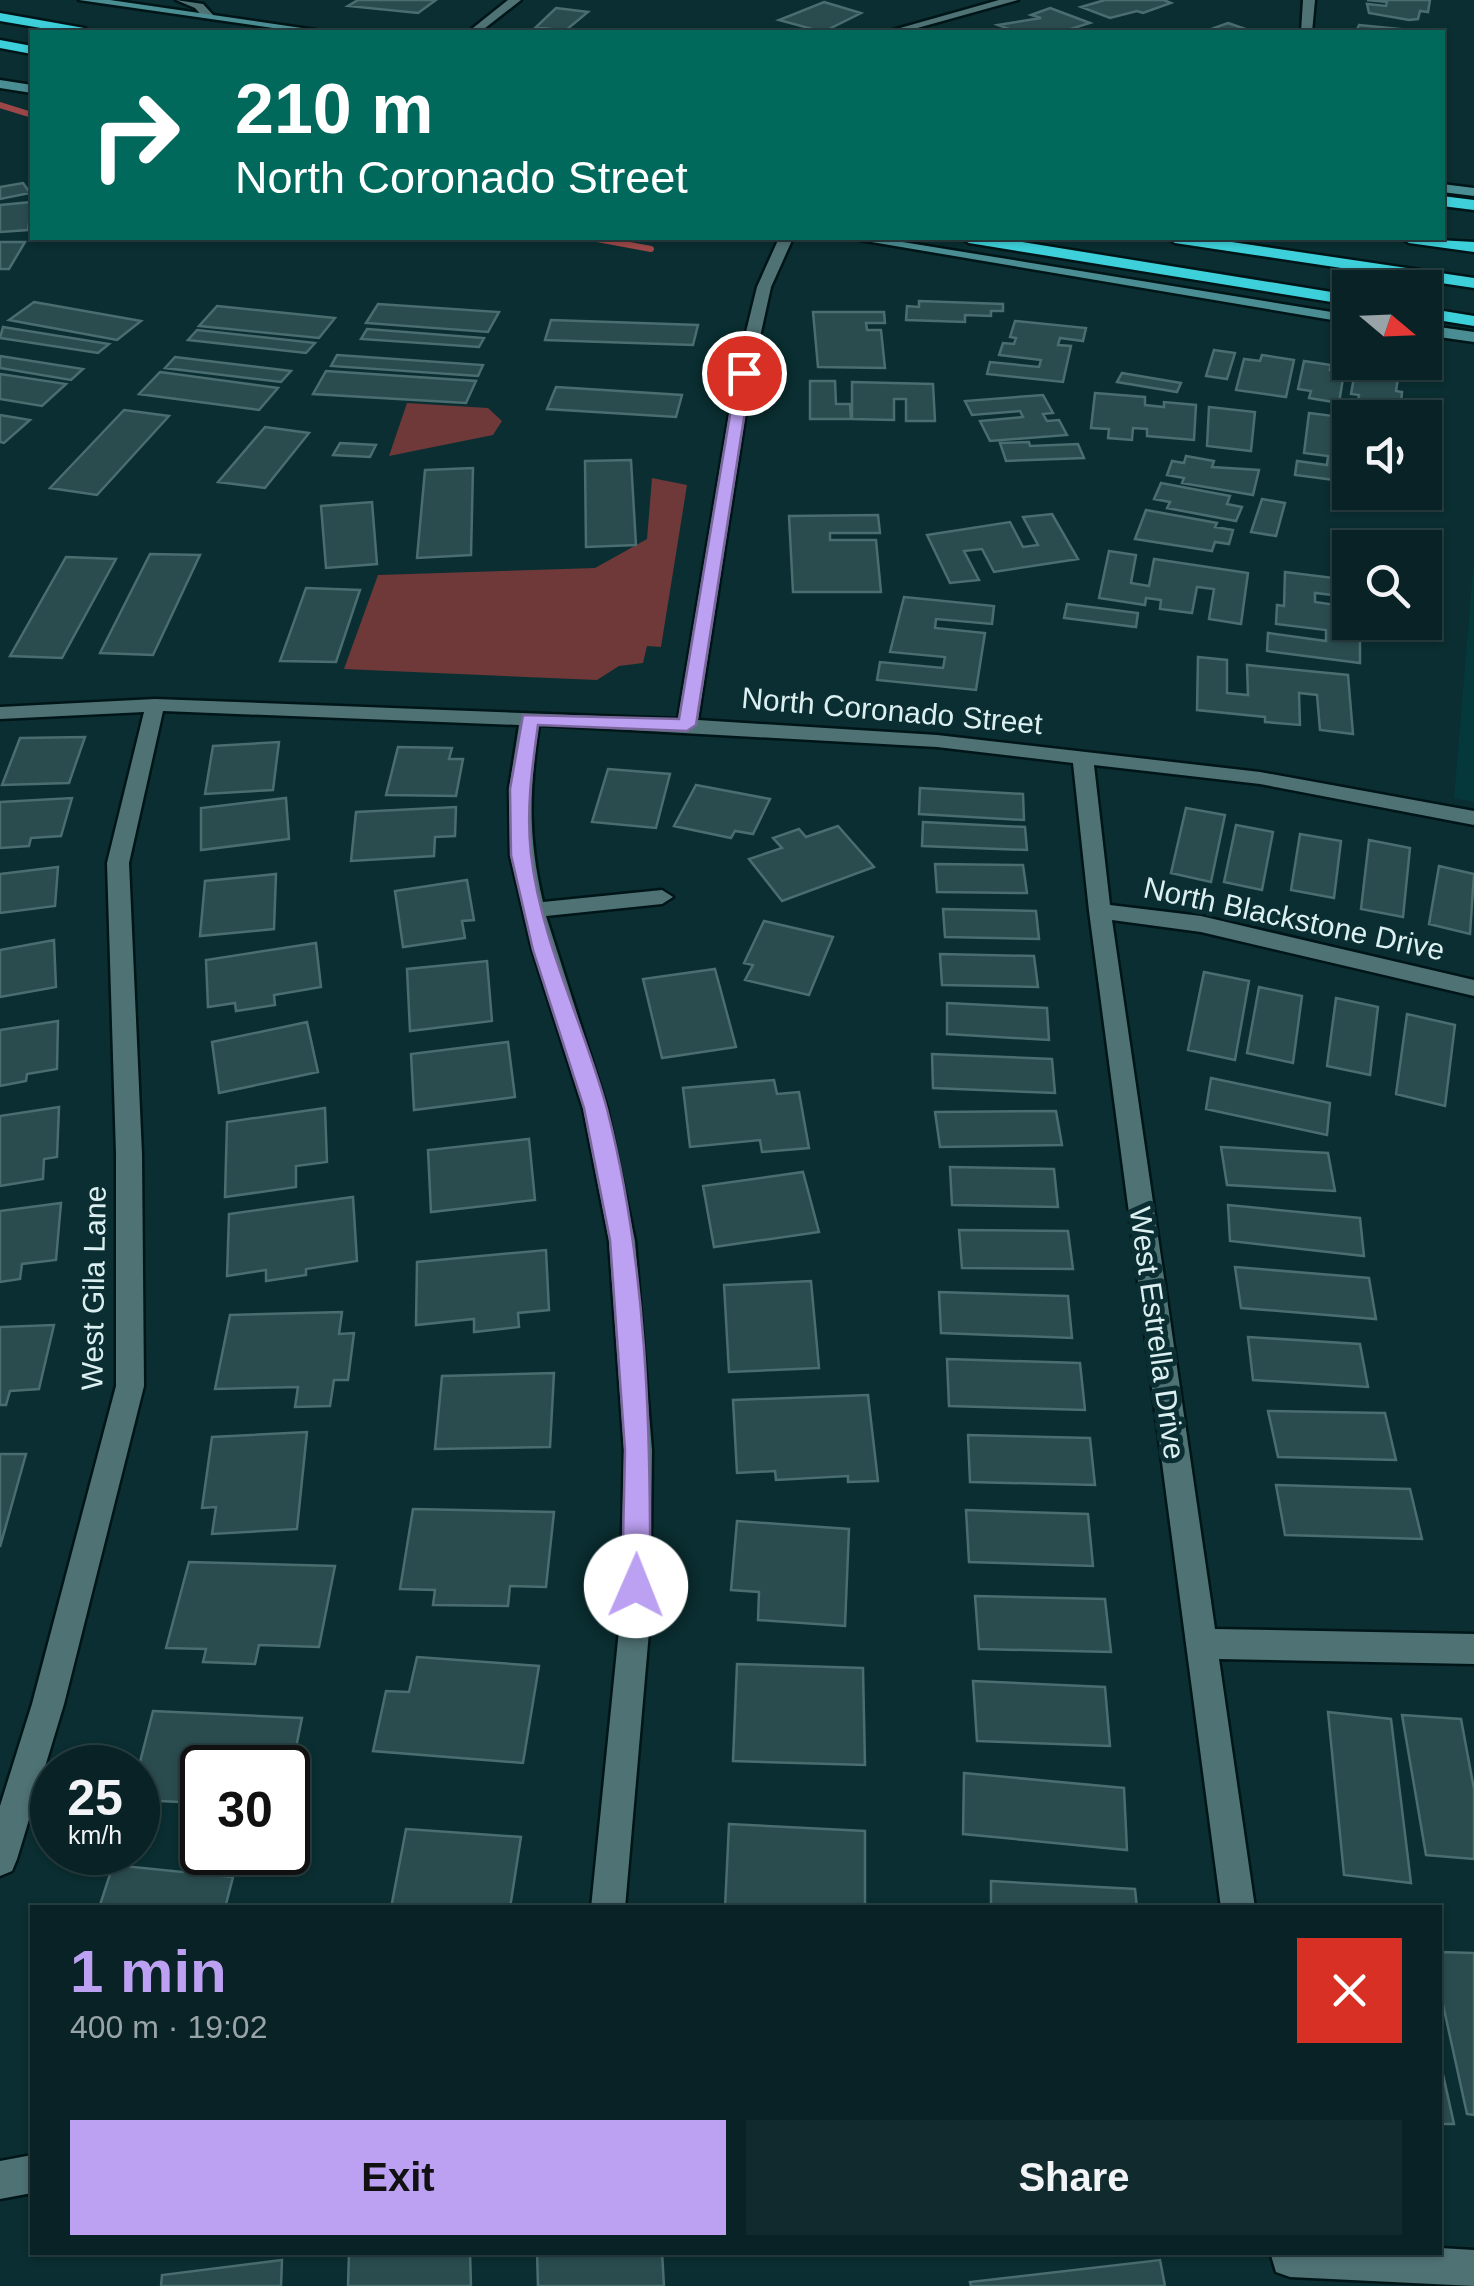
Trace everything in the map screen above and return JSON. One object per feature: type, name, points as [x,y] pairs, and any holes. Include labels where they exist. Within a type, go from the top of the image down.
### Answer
[{"type":"highway","points":[[0,18],[72,30]]},
{"type":"highway","points":[[0,44],[30,50]]},
{"type":"highway","points":[[1445,201],[1474,204]]},
{"type":"highway","points":[[981,240],[1332,297]]},
{"type":"highway","points":[[1188,240],[1474,283]]},
{"type":"highway","points":[[1425,240],[1474,246]]},
{"type":"highway","points":[[1442,316],[1474,322]]},
{"type":"main road","points":[[85,0],[309,30]]},
{"type":"main road","points":[[0,84],[30,89]]},
{"type":"main road","points":[[1445,188],[1474,192]]},
{"type":"main road","points":[[866,240],[1332,316]]},
{"type":"main road","points":[[1442,332],[1474,336]]},
{"type":"street","points":[[182,0],[199,6],[208,16]]},
{"type":"street","points":[[476,30],[515,0]]},
{"type":"street","points":[[900,30],[1012,0]]},
{"type":"street","points":[[1308,30],[1310,0]]},
{"type":"street","points":[[687,725],[744,373],[764,287],[785,240]]},
{"type":"street","name":"North Coronado Street","points":[[0,713],[155,704],[687,725],[936,741],[1260,778],[1474,818]]},
{"type":"street","name":"West Gila Lane","points":[[0,1859],[48,1704],[130,1386],[129,1154],[118,863],[155,704]]},
{"type":"street","points":[[530,719],[519,789],[521,855],[595,1108],[622,1240],[638,1450],[636,1620],[608,1905]]},
{"type":"street","name":"West Estrella Drive","points":[[1083,757],[1100,911],[1238,1905]]},
{"type":"street","points":[[534,910],[662,897]]},
{"type":"street","name":"North Blackstone Drive","points":[[1100,911],[1201,924],[1474,988]]},
{"type":"street","points":[[1200,1644],[1474,1649]]},
{"type":"street","points":[[0,2180],[30,2174]]},
{"type":"street","points":[[1290,2255],[1474,2269]]},
{"type":"shaded area","points":[[407,403],[488,408],[502,421],[493,435],[389,456]]},
{"type":"shaded area","points":[[652,478],[687,485],[661,647],[647,646],[643,663],[619,666],[597,680],[344,669],[378,575],[595,568],[647,539]]},
{"type":"shaded area","points":[[1474,558],[1474,802],[1454,798]]},
{"type":"building","points":[[358,0],[436,0],[418,13],[348,6]]},
{"type":"building","points":[[1105,0],[1171,3],[1143,13],[1110,18],[1081,7]]},
{"type":"building","points":[[1367,0],[1430,0],[1428,12],[1420,11],[1418,19],[1409,20],[1369,13],[1367,4],[1386,6],[1387,2]]},
{"type":"building","points":[[824,2],[861,13],[827,30],[779,20]]},
{"type":"building","points":[[556,8],[588,12],[566,30],[536,27]]},
{"type":"building","points":[[1050,8],[1090,23],[1067,30],[1012,30],[998,25],[1041,18],[1031,15]]},
{"type":"building","points":[[1228,23],[1248,30],[1209,30]]},
{"type":"building","points":[[1359,25],[1410,30],[1357,30]]},
{"type":"building","points":[[23,183],[30,193],[0,199],[0,187]]},
{"type":"building","points":[[30,202],[28,230],[0,232],[0,205]]},
{"type":"building","points":[[0,242],[25,242],[9,269],[0,269]]},
{"type":"building","points":[[919,301],[1003,304],[1003,311],[991,311],[991,316],[965,315],[965,322],[906,320],[907,306],[919,307]]},
{"type":"building","points":[[34,302],[141,321],[117,340],[9,320]]},
{"type":"building","points":[[378,304],[499,312],[488,332],[366,323]]},
{"type":"building","points":[[217,306],[335,318],[319,338],[199,326]]},
{"type":"building","points":[[813,312],[884,312],[885,323],[866,323],[867,330],[881,330],[885,368],[818,367]]},
{"type":"building","points":[[551,320],[698,325],[693,345],[545,340]]},
{"type":"building","points":[[1015,321],[1086,328],[1083,341],[1060,338],[1058,345],[1071,346],[1063,382],[987,374],[990,362],[1039,367],[1041,360],[999,355],[1003,343],[1014,344],[1016,338],[1010,337]]},
{"type":"building","points":[[3,327],[109,344],[98,353],[0,338]]},
{"type":"building","points":[[367,329],[484,338],[479,347],[361,339]]},
{"type":"building","points":[[197,330],[315,343],[306,353],[188,340]]},
{"type":"building","points":[[1214,350],[1235,353],[1227,379],[1206,376]]},
{"type":"building","points":[[337,355],[483,365],[478,376],[331,366]]},
{"type":"building","points":[[1262,355],[1294,360],[1286,397],[1236,390],[1244,359],[1260,361]]},
{"type":"building","points":[[0,356],[83,369],[71,380],[0,368]]},
{"type":"building","points":[[175,357],[291,371],[281,382],[165,368]]},
{"type":"building","points":[[1304,361],[1331,365],[1332,380],[1343,380],[1339,400],[1332,402],[1309,398],[1311,391],[1298,389]]},
{"type":"building","points":[[326,371],[476,381],[466,403],[313,394]]},
{"type":"building","points":[[160,372],[278,388],[259,410],[139,394]]},
{"type":"building","points":[[1122,373],[1181,383],[1177,392],[1117,382]]},
{"type":"building","points":[[0,374],[66,384],[42,406],[0,399]]},
{"type":"building","points":[[1354,380],[1398,380],[1396,391],[1402,392],[1401,400],[1358,400],[1359,395],[1351,394]]},
{"type":"building","points":[[810,381],[835,381],[836,404],[850,404],[851,419],[810,419]]},
{"type":"building","points":[[852,382],[933,384],[935,421],[906,421],[906,399],[894,399],[894,420],[852,419]]},
{"type":"building","points":[[556,387],[682,395],[676,417],[547,409]]},
{"type":"building","points":[[1095,393],[1145,397],[1145,405],[1196,405],[1194,440],[1147,436],[1147,429],[1133,428],[1132,440],[1108,438],[1109,429],[1091,428]]},
{"type":"building","points":[[1043,395],[1053,413],[1043,414],[1047,421],[1059,420],[1067,435],[990,441],[980,421],[1023,417],[1020,411],[972,415],[965,401]]},
{"type":"building","points":[[1209,407],[1255,412],[1251,451],[1207,446]]},
{"type":"building","points":[[124,410],[169,416],[97,495],[50,488]]},
{"type":"building","points":[[1309,413],[1332,416],[1332,480],[1295,475],[1297,461],[1327,465],[1328,456],[1304,453]]},
{"type":"building","points":[[0,415],[30,420],[4,443],[0,442]]},
{"type":"building","points":[[265,427],[309,433],[265,488],[218,482]]},
{"type":"building","points":[[1029,442],[1030,446],[1078,444],[1084,458],[1006,461],[1000,443]]},
{"type":"building","points":[[340,443],[376,445],[370,457],[333,455]]},
{"type":"building","points":[[1186,456],[1214,461],[1212,467],[1259,470],[1253,495],[1182,483],[1184,478],[1167,475],[1172,461],[1184,463]]},
{"type":"building","points":[[631,460],[636,545],[586,547],[585,461]]},
{"type":"building","points":[[473,468],[471,555],[417,558],[425,470]]},
{"type":"building","points":[[1161,483],[1230,496],[1227,504],[1242,507],[1236,521],[1167,508],[1170,502],[1154,499]]},
{"type":"building","points":[[1262,499],[1285,503],[1276,536],[1251,532]]},
{"type":"building","points":[[372,502],[377,564],[326,568],[321,506]]},
{"type":"building","points":[[1146,510],[1217,523],[1215,527],[1233,530],[1229,544],[1215,542],[1212,551],[1135,539]]},
{"type":"building","points":[[1052,514],[1078,559],[994,572],[982,549],[964,551],[979,580],[950,583],[927,535],[1010,522],[1023,547],[1038,545],[1023,517]]},
{"type":"building","points":[[878,515],[880,533],[830,533],[830,540],[876,540],[881,592],[793,592],[789,516]]},
{"type":"building","points":[[1109,551],[1136,555],[1131,583],[1149,586],[1154,559],[1248,573],[1241,624],[1209,619],[1214,589],[1197,587],[1192,613],[1160,609],[1161,600],[1146,598],[1145,605],[1099,598]]},
{"type":"building","points":[[150,554],[200,555],[153,655],[100,653]]},
{"type":"building","points":[[66,557],[116,559],[62,658],[10,656]]},
{"type":"building","points":[[1285,572],[1332,578],[1332,595],[1315,593],[1315,602],[1332,604],[1332,640],[1360,640],[1360,663],[1267,651],[1268,633],[1326,641],[1326,630],[1276,624],[1277,605],[1284,606]]},
{"type":"building","points":[[306,588],[360,590],[336,662],[280,661]]},
{"type":"building","points":[[904,597],[994,606],[992,624],[936,619],[935,628],[985,633],[976,690],[877,680],[880,662],[943,668],[945,657],[890,652]]},
{"type":"building","points":[[1067,604],[1138,613],[1136,627],[1064,618]]},
{"type":"building","points":[[1198,657],[1227,660],[1227,693],[1248,695],[1247,665],[1348,675],[1353,734],[1320,730],[1317,695],[1299,693],[1300,725],[1197,710]]},
{"type":"building","points":[[85,737],[69,783],[2,785],[20,738]]},
{"type":"building","points":[[279,742],[273,790],[205,794],[213,746]]},
{"type":"building","points":[[398,747],[452,748],[449,759],[463,759],[456,796],[386,795]]},
{"type":"building","points":[[608,769],[670,774],[656,828],[592,822]]},
{"type":"building","points":[[696,785],[770,799],[753,834],[735,831],[731,838],[674,826]]},
{"type":"building","points":[[920,788],[1023,794],[1024,820],[919,814]]},
{"type":"building","points":[[72,798],[61,836],[31,838],[29,846],[0,848],[0,802]]},
{"type":"building","points":[[286,798],[289,839],[201,850],[201,808]]},
{"type":"building","points":[[456,807],[455,836],[435,837],[434,856],[351,861],[356,812]]},
{"type":"building","points":[[1186,808],[1225,815],[1211,882],[1171,873]]},
{"type":"building","points":[[923,822],[1025,827],[1027,850],[922,846]]},
{"type":"building","points":[[1236,825],[1273,832],[1262,890],[1224,882]]},
{"type":"building","points":[[838,826],[874,867],[782,901],[749,859],[782,848],[773,838],[799,829],[806,837]]},
{"type":"building","points":[[1300,834],[1341,841],[1334,898],[1291,890]]},
{"type":"building","points":[[1369,840],[1410,848],[1403,917],[1361,909]]},
{"type":"building","points":[[935,864],[1023,865],[1027,893],[937,892]]},
{"type":"building","points":[[1439,866],[1474,874],[1470,934],[1429,924]]},
{"type":"building","points":[[58,867],[55,906],[0,913],[0,874]]},
{"type":"building","points":[[276,874],[274,929],[200,936],[205,881]]},
{"type":"building","points":[[467,880],[474,920],[462,921],[465,938],[403,947],[395,891]]},
{"type":"building","points":[[943,909],[1036,911],[1039,939],[945,937]]},
{"type":"building","points":[[764,921],[833,937],[809,995],[745,980],[753,965],[744,963]]},
{"type":"building","points":[[54,940],[56,987],[0,997],[0,950]]},
{"type":"building","points":[[316,943],[321,987],[274,995],[275,1005],[236,1011],[235,1003],[208,1007],[206,960]]},
{"type":"building","points":[[940,954],[1034,956],[1038,987],[942,985]]},
{"type":"building","points":[[487,961],[492,1021],[410,1031],[407,969]]},
{"type":"building","points":[[715,969],[736,1047],[662,1058],[643,979]]},
{"type":"building","points":[[1204,972],[1249,981],[1235,1060],[1188,1050]]},
{"type":"building","points":[[1259,987],[1302,996],[1293,1063],[1247,1053]]},
{"type":"building","points":[[1336,998],[1378,1007],[1370,1075],[1327,1066]]},
{"type":"building","points":[[947,1003],[1047,1008],[1049,1040],[947,1034]]},
{"type":"building","points":[[1407,1014],[1455,1025],[1445,1106],[1396,1094]]},
{"type":"building","points":[[58,1021],[57,1069],[27,1074],[26,1081],[0,1086],[0,1030]]},
{"type":"building","points":[[307,1022],[318,1072],[219,1093],[212,1042]]},
{"type":"building","points":[[508,1042],[515,1097],[414,1110],[411,1054]]},
{"type":"building","points":[[932,1054],[1052,1059],[1055,1093],[933,1088]]},
{"type":"building","points":[[1211,1078],[1330,1103],[1327,1135],[1206,1109]]},
{"type":"building","points":[[774,1080],[777,1094],[799,1092],[809,1148],[762,1152],[760,1140],[690,1147],[683,1088]]},
{"type":"building","points":[[59,1107],[57,1157],[44,1159],[43,1179],[0,1186],[0,1116]]},
{"type":"building","points":[[325,1108],[327,1162],[296,1166],[296,1187],[225,1197],[227,1122]]},
{"type":"building","points":[[1056,1111],[1062,1145],[940,1147],[935,1112]]},
{"type":"building","points":[[529,1139],[535,1200],[431,1212],[428,1150]]},
{"type":"building","points":[[1221,1147],[1328,1153],[1335,1191],[1227,1185]]},
{"type":"building","points":[[950,1167],[1054,1169],[1058,1207],[952,1205]]},
{"type":"building","points":[[803,1172],[819,1232],[714,1247],[703,1186]]},
{"type":"building","points":[[353,1197],[357,1261],[306,1269],[306,1275],[266,1281],[266,1270],[227,1276],[229,1214]]},
{"type":"building","points":[[61,1203],[56,1260],[22,1264],[20,1279],[0,1282],[0,1211]]},
{"type":"building","points":[[1228,1205],[1360,1218],[1364,1256],[1230,1241]]},
{"type":"building","points":[[959,1230],[1068,1231],[1073,1269],[962,1268]]},
{"type":"building","points":[[546,1250],[549,1310],[518,1313],[519,1327],[474,1332],[474,1319],[416,1325],[417,1262]]},
{"type":"building","points":[[1235,1267],[1369,1278],[1376,1319],[1241,1308]]},
{"type":"building","points":[[811,1281],[819,1368],[729,1372],[724,1285]]},
{"type":"building","points":[[939,1292],[1068,1296],[1072,1338],[941,1333]]},
{"type":"building","points":[[342,1312],[339,1334],[354,1333],[348,1380],[334,1380],[330,1406],[295,1407],[298,1387],[215,1389],[230,1315]]},
{"type":"building","points":[[54,1325],[39,1389],[10,1391],[6,1405],[0,1405],[0,1327]]},
{"type":"building","points":[[1248,1337],[1360,1344],[1368,1387],[1253,1380]]},
{"type":"building","points":[[947,1359],[1080,1363],[1085,1410],[949,1406]]},
{"type":"building","points":[[554,1373],[550,1447],[435,1449],[442,1376]]},
{"type":"building","points":[[868,1395],[878,1481],[848,1482],[848,1476],[776,1480],[775,1471],[737,1473],[733,1400]]},
{"type":"building","points":[[1268,1411],[1385,1413],[1396,1460],[1278,1457]]},
{"type":"building","points":[[307,1432],[297,1529],[212,1534],[216,1507],[202,1508],[212,1437]]},
{"type":"building","points":[[968,1435],[1090,1438],[1095,1485],[970,1482]]},
{"type":"building","points":[[0,1454],[26,1454],[0,1547]]},
{"type":"building","points":[[1276,1485],[1410,1489],[1422,1539],[1285,1535]]},
{"type":"building","points":[[413,1509],[554,1512],[546,1587],[510,1586],[508,1606],[433,1605],[435,1590],[400,1589]]},
{"type":"building","points":[[966,1510],[1088,1514],[1093,1566],[969,1562]]},
{"type":"building","points":[[737,1521],[849,1529],[845,1626],[758,1620],[759,1592],[731,1590]]},
{"type":"building","points":[[189,1562],[335,1566],[319,1647],[259,1645],[255,1664],[203,1662],[206,1649],[166,1648]]},
{"type":"building","points":[[975,1596],[1105,1599],[1111,1652],[979,1649]]},
{"type":"building","points":[[417,1657],[539,1666],[523,1763],[373,1751],[386,1691],[409,1692]]},
{"type":"building","points":[[737,1664],[863,1668],[865,1765],[733,1761]]},
{"type":"building","points":[[973,1681],[1105,1687],[1110,1746],[977,1741]]},
{"type":"building","points":[[153,1711],[302,1718],[297,1745],[180,1745],[180,1802],[160,1801],[160,1745],[144,1745]]},
{"type":"building","points":[[1328,1712],[1391,1719],[1411,1883],[1344,1875]]},
{"type":"building","points":[[1402,1715],[1461,1719],[1474,1789],[1474,1859],[1426,1855]]},
{"type":"building","points":[[964,1773],[1124,1788],[1127,1850],[963,1834]]},
{"type":"building","points":[[729,1824],[865,1831],[865,1905],[725,1905]]},
{"type":"building","points":[[406,1829],[521,1837],[510,1905],[392,1905]]},
{"type":"building","points":[[160,1870],[180,1872],[180,1875],[233,1877],[226,1905],[100,1905],[110,1875],[160,1875]]},
{"type":"building","points":[[991,1881],[1135,1889],[1137,1905],[991,1905]]},
{"type":"building","points":[[1442,1952],[1474,1953],[1474,2115],[1467,2114],[1442,2000]]},
{"type":"building","points":[[1442,2070],[1454,2124],[1442,2124]]},
{"type":"building","points":[[349,2255],[470,2255],[471,2286],[348,2286]]},
{"type":"building","points":[[537,2255],[662,2255],[664,2286],[538,2286]]},
{"type":"building","points":[[282,2260],[281,2286],[161,2286],[162,2275]]},
{"type":"building","points":[[1160,2260],[1165,2286],[971,2286],[970,2282]]},
{"type":"waterway","points":[[0,105],[30,114]]},
{"type":"waterway","points":[[603,240],[651,249]]},
{"type":"route","points":[[636,1586],[638,1450],[622,1240],[595,1108],[543,950],[521,855],[519,789],[530,719],[687,725],[744,373]]}]
